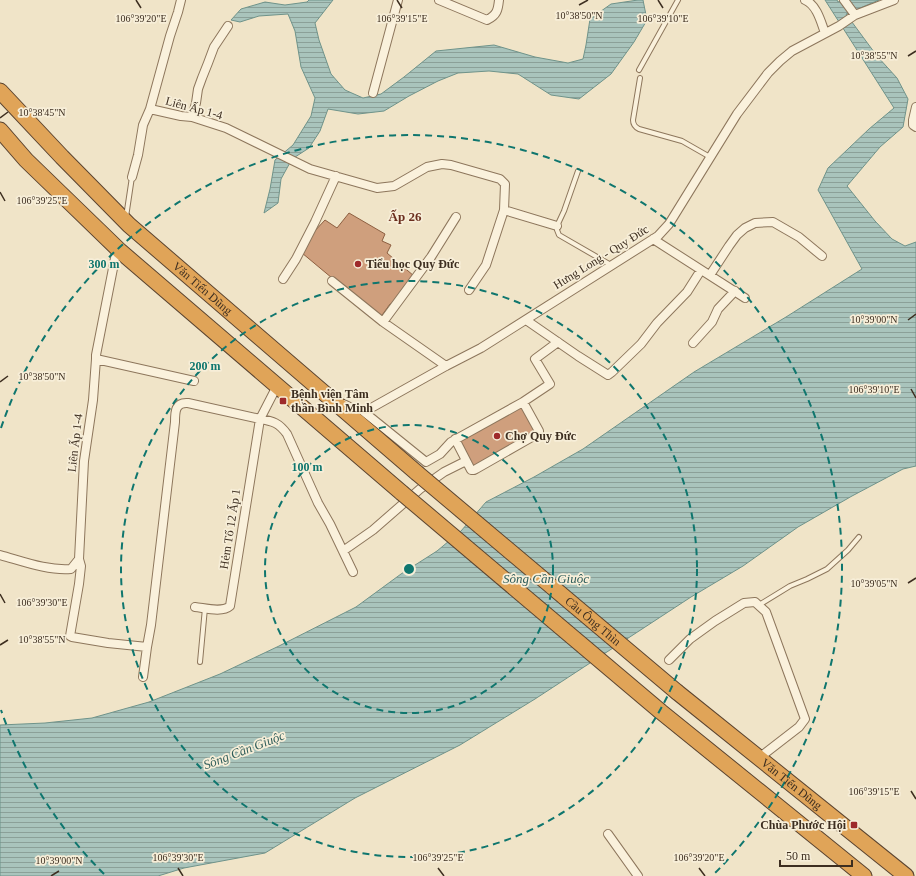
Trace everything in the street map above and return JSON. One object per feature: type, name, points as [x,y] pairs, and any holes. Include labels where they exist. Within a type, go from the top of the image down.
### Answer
[{"type":"highway","name":"Văn Tiến Dũng","points":[[0,91],[126,222],[417,473]]},
{"type":"highway","points":[[0,130],[26,160],[116,248],[402,493],[660,711],[864,876]]},
{"type":"highway","name":"Cầu Ông Thìn","points":[[417,473],[677,692]]},
{"type":"highway","name":"Văn Tiến Dũng","points":[[677,692],[906,876]]},
{"type":"street","points":[[150,109],[181,0]]},
{"type":"street","points":[[373,93],[398,0]]},
{"type":"street","points":[[439,0],[487,20],[496,14],[499,0]]},
{"type":"street","points":[[805,0],[810,2],[816,10],[825,33]]},
{"type":"street","points":[[844,0],[854,16]]},
{"type":"street","name":"Hưng Long - Quy Đức","points":[[364,412],[481,348],[653,239],[669,224],[737,114],[768,73],[776,65],[792,51],[839,26],[854,16],[894,0]]},
{"type":"street","points":[[192,117],[198,89],[214,47],[228,26]]},
{"type":"street","points":[[916,107],[913,120],[913,125],[916,127]]},
{"type":"street","name":"Liên Ấp 1-4","points":[[132,178],[138,155],[143,125],[150,109],[192,117],[226,128],[310,169],[377,188],[394,186],[427,167],[442,164],[451,165],[500,179],[505,184],[504,210],[486,265],[470,290]]},
{"type":"street","points":[[283,279],[316,222],[336,176]]},
{"type":"street","points":[[504,210],[557,226]]},
{"type":"street","points":[[383,322],[431,257],[456,217]]},
{"type":"street","points":[[710,275],[737,235],[745,228],[755,223],[772,222],[799,237],[822,256]]},
{"type":"street","points":[[653,239],[745,298]]},
{"type":"street","name":"Liên Ấp 1-4","points":[[116,248],[96,355],[93,400],[84,461],[78,559],[81,566],[70,636],[86,640],[147,647]]},
{"type":"street","points":[[526,320],[608,375],[641,344],[657,323],[687,292],[701,270]]},
{"type":"street","points":[[332,281],[383,322],[446,366]]},
{"type":"street","points":[[692,343],[712,322],[718,309],[735,291]]},
{"type":"street","points":[[364,412],[426,462],[440,454],[455,439],[523,402],[550,384],[535,359],[558,342]]},
{"type":"street","points":[[96,359],[194,381]]},
{"type":"street","points":[[260,419],[277,386]]},
{"type":"street","points":[[143,677],[154,601],[175,412],[178,405],[182,402],[260,419],[277,424],[283,429],[353,572]]},
{"type":"street","points":[[455,439],[471,470],[474,470],[539,433],[523,402]]},
{"type":"street","name":"Hẻm Tổ 12 Ấp 1","points":[[195,607],[221,610],[230,606],[260,419]]},
{"type":"street","points":[[343,551],[373,530],[420,489],[444,472],[466,461]]},
{"type":"street","points":[[0,555],[62,570],[71,569],[78,559]]},
{"type":"street","points":[[669,660],[690,639],[744,603],[755,602],[766,612],[805,719],[799,727],[759,758]]},
{"type":"street","points":[[608,834],[638,876]]},
{"type":"lane","points":[[639,70],[678,0]]},
{"type":"lane","points":[[640,78],[633,120],[635,126],[639,129],[682,141],[710,157]]},
{"type":"lane","points":[[578,171],[557,226],[557,230],[559,235],[611,265]]},
{"type":"lane","name":"Liên Ấp 1-4","points":[[126,222],[132,178]]},
{"type":"lane","points":[[322,392],[364,412]]},
{"type":"lane","points":[[759,605],[790,586],[827,569],[848,550],[859,537]]},
{"type":"lane","points":[[200,662],[205,608]]},
{"type":"water","points":[[309,0],[333,0],[315,23],[319,40],[331,74],[345,90],[363,98],[381,94],[436,51],[494,45],[535,57],[568,63],[583,59],[590,19],[611,4],[643,0],[647,20],[634,42],[611,74],[579,99],[551,95],[518,74],[489,71],[458,73],[438,81],[384,111],[358,114],[328,109],[320,131],[309,148],[292,159],[281,179],[278,203],[264,213],[275,160],[293,145],[311,116],[315,98],[301,67],[295,31],[288,14],[259,16],[240,22],[231,20],[241,9],[265,2],[285,5],[307,2]]},
{"type":"water","name":"Sông Cần Giuộc","points":[[825,0],[837,0],[838,2],[842,0],[879,0],[846,14],[877,56],[897,78],[908,99],[903,127],[880,147],[847,186],[875,221],[892,239],[905,246],[916,242],[916,466],[903,469],[798,527],[743,566],[691,597],[535,699],[460,745],[355,798],[265,853],[184,868],[158,876],[0,876],[0,725],[45,723],[92,718],[149,702],[220,674],[356,607],[401,574],[437,551],[461,531],[486,502],[583,449],[694,372],[862,269],[818,190],[828,168],[869,129],[894,108]]},
{"type":"building","name":"Tiểu học Quy Đức","points":[[349,213],[385,234],[382,241],[391,245],[387,253],[414,276],[395,303],[390,304],[380,318],[302,253],[311,235],[325,220],[337,228]]},
{"type":"building","name":"Chợ Quy Đức","points":[[521,403],[538,432],[474,469],[457,440]]},
{"type":"place","name":"Tiểu học Quy Đức","points":[[358,264]]},
{"type":"place","name":"Bệnh viện Tâm thần Bình Minh","points":[[283,401]]},
{"type":"place","name":"Chợ Quy Đức","points":[[497,436]]},
{"type":"place","name":"Chùa Phước Hội","points":[[854,825]]},
{"type":"district","name":"Ấp 26","points":[[405,216]]}]
